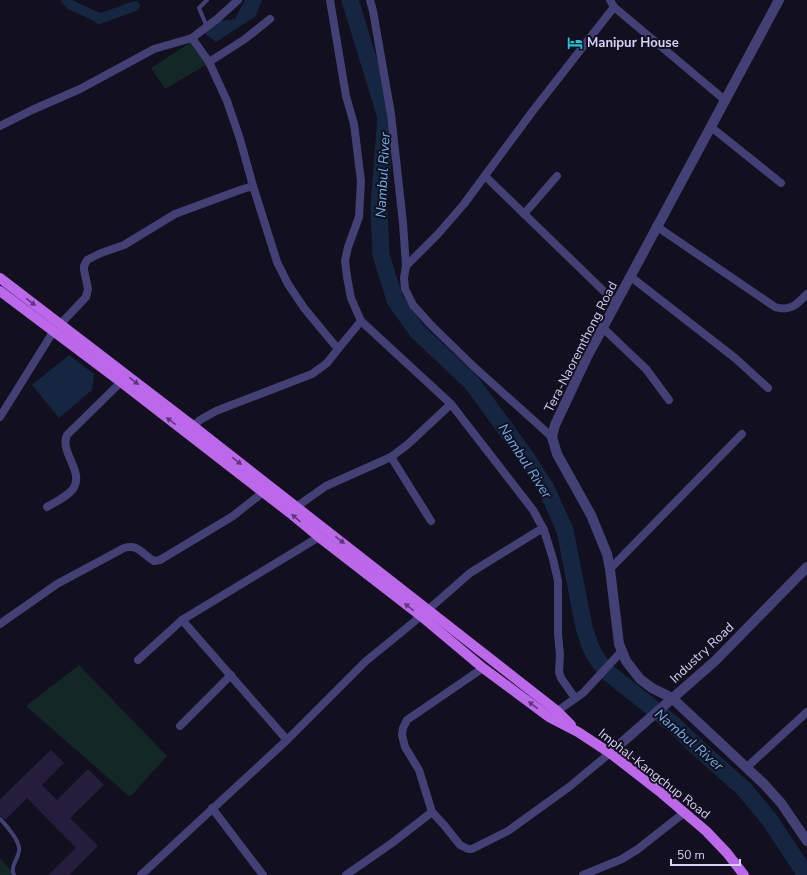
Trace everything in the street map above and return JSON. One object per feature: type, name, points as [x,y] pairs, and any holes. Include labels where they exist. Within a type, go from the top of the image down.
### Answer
[{"type":"main road","points":[[0,278],[56,328],[121,382],[190,429]]},
{"type":"main road","points":[[0,291],[56,328],[190,429],[267,490],[319,537],[425,613],[483,668],[553,714]]},
{"type":"main road","points":[[267,490],[296,507],[425,613],[553,714]]},
{"type":"main road","name":"Imphal-Kangchup Road","points":[[553,714],[610,753],[685,812],[727,853],[744,875]]},
{"type":"street","points":[[0,126],[26,112],[80,89],[154,49],[192,38],[217,19],[238,0]]},
{"type":"street","points":[[330,0],[346,96],[354,124],[361,181],[359,217],[348,247],[345,261],[351,298],[361,321],[451,404],[533,510],[544,530],[553,558],[558,581],[559,672],[561,678],[576,698]]},
{"type":"street","points":[[370,0],[391,114],[403,223],[406,266],[404,278],[405,289],[413,305],[430,324],[473,366],[552,437],[557,454],[595,525],[607,554],[616,628],[621,652],[640,679],[747,767],[781,803],[806,839]]},
{"type":"street","name":"Tera-Naoremthong Road","points":[[552,437],[555,425],[586,359],[631,277],[656,226],[726,101],[779,0]]},
{"type":"street","points":[[406,266],[438,234],[464,204],[612,4],[726,101]]},
{"type":"street","points":[[209,62],[245,39],[270,19]]},
{"type":"street","points":[[192,38],[209,62],[230,108],[277,262],[288,284],[304,308],[338,349]]},
{"type":"street","points":[[711,127],[781,183]]},
{"type":"street","points":[[485,176],[616,303]]},
{"type":"street","points":[[524,214],[557,176]]},
{"type":"street","points":[[0,417],[56,328],[78,306],[88,293],[84,266],[88,260],[101,253],[124,245],[175,214],[253,186]]},
{"type":"street","points":[[656,226],[775,307],[786,309],[793,306],[807,294]]},
{"type":"street","points":[[631,277],[735,358],[768,388]]},
{"type":"street","points":[[190,429],[200,420],[216,411],[312,374],[327,363],[361,321]]},
{"type":"street","points":[[603,328],[646,369],[669,400]]},
{"type":"street","points":[[47,507],[72,490],[75,484],[76,475],[65,440],[68,435],[121,382]]},
{"type":"street","points":[[296,507],[326,486],[391,457],[451,404]]},
{"type":"street","points":[[610,570],[742,434]]},
{"type":"street","points":[[391,457],[431,521]]},
{"type":"street","points":[[0,624],[57,584],[124,548],[137,548],[154,561],[160,560],[233,516],[267,490]]},
{"type":"street","points":[[141,875],[287,740],[366,662],[425,613],[458,583],[482,564],[538,531],[544,530]]},
{"type":"street","points":[[138,660],[182,620],[319,537]]},
{"type":"street","name":"Industry Road","points":[[610,753],[715,661],[807,567]]},
{"type":"street","points":[[182,620],[287,740]]},
{"type":"street","points":[[553,714],[583,693],[621,652]]},
{"type":"street","points":[[483,668],[407,720],[402,728],[405,747],[419,770],[432,812],[460,845],[468,849],[472,849],[508,831],[569,787],[610,753]]},
{"type":"street","points":[[180,726],[231,675]]},
{"type":"street","points":[[747,767],[807,712]]},
{"type":"street","points":[[212,808],[263,875]]},
{"type":"street","points":[[346,875],[392,843],[432,812]]},
{"type":"street","points":[[583,875],[622,859],[638,849],[685,812]]},
{"type":"lane","points":[[207,0],[199,8],[207,27]]},
{"type":"lane","points":[[0,819],[12,834],[19,847],[13,867],[14,875]]},
{"type":"green space","points":[[191,42],[206,65],[165,89],[151,68]]},
{"type":"green space","points":[[79,665],[167,756],[130,797],[26,706]]},
{"type":"green space","points":[[0,858],[15,875],[0,875]]},
{"type":"water","points":[[245,0],[262,0],[256,16],[216,42],[204,33],[219,21],[235,19]]},
{"type":"water","points":[[69,355],[94,374],[92,390],[59,418],[32,385]]},
{"type":"building","points":[[51,750],[64,763],[42,785],[57,800],[88,769],[104,785],[70,818],[98,846],[69,875],[48,875],[76,848],[27,798],[5,820],[0,815],[0,799]]},
{"type":"waterway","points":[[66,0],[71,5],[99,19],[135,6]]},
{"type":"waterway","name":"Nambul River","points":[[350,0],[386,117],[379,206],[381,255],[395,300],[417,331],[472,383],[526,457],[546,488],[565,530],[584,627],[590,646],[597,659],[606,671],[673,724],[744,789],[769,819],[806,875]]},
{"type":"place","name":"Manipur House","points":[[575,43]]}]
